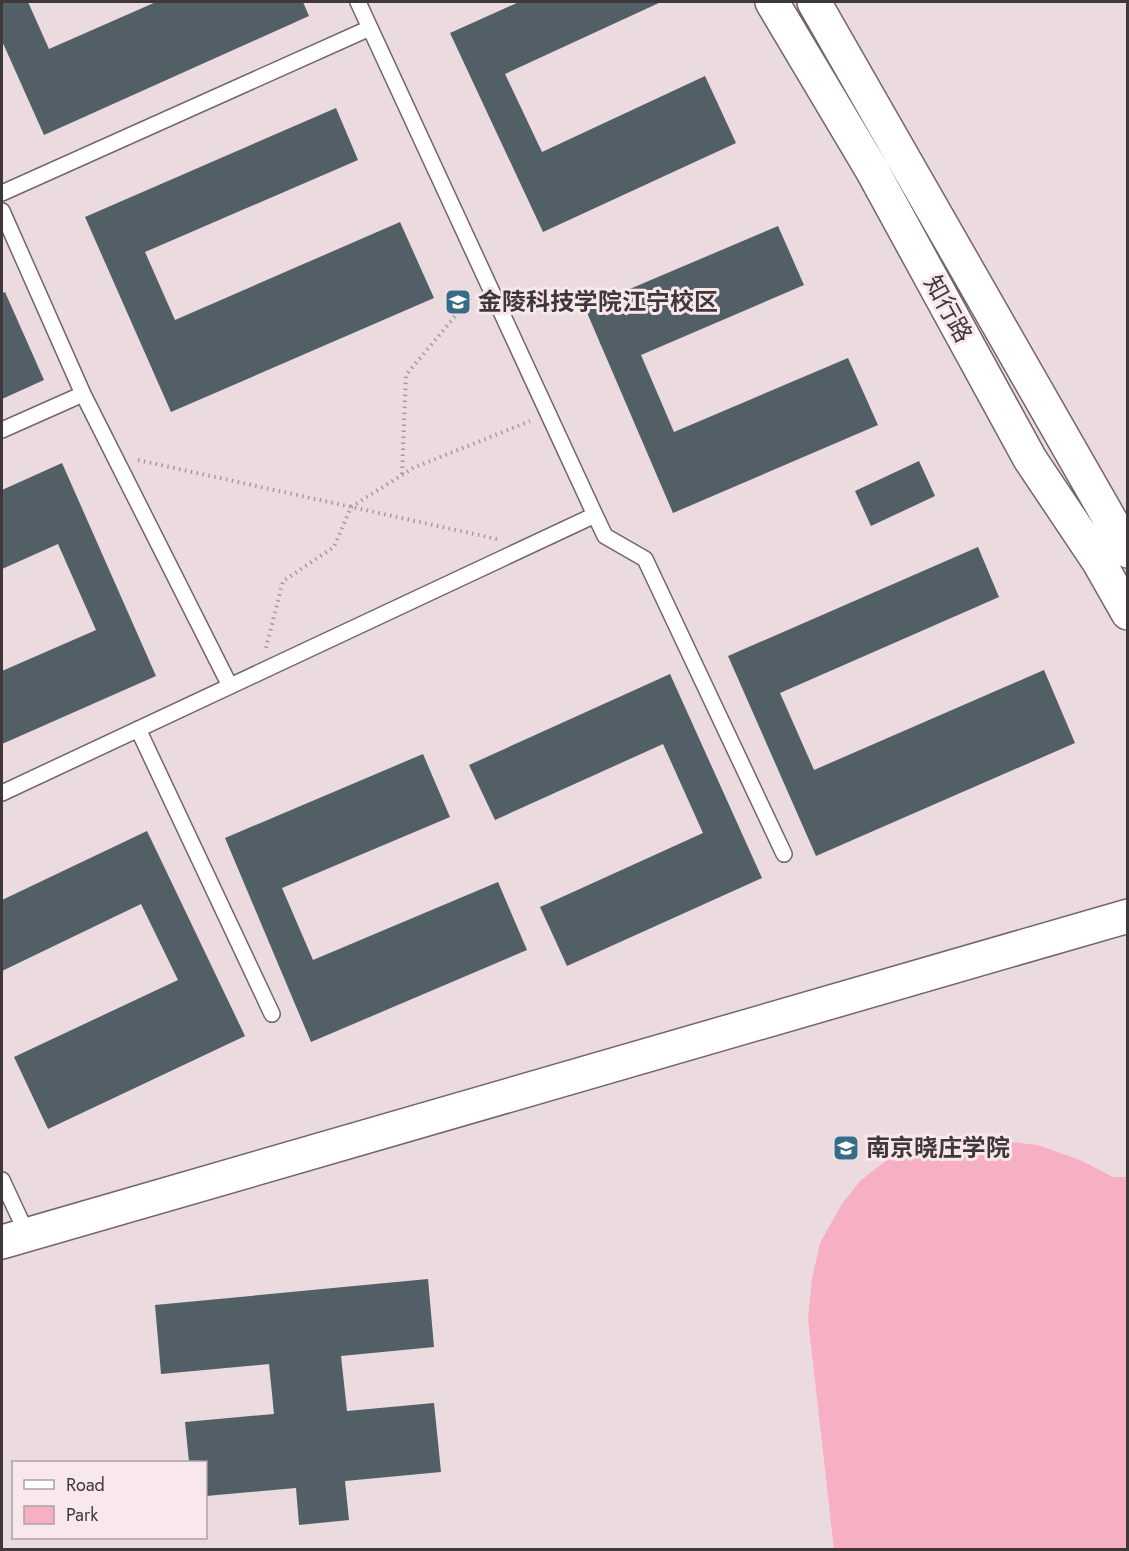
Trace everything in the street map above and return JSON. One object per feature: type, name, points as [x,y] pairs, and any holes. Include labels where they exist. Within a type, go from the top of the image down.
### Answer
[{"type":"street","name":"知行路","points":[[772,2],[872,170],[1030,459],[1099,562],[1128,613]]},
{"type":"street","name":"知行路","points":[[814,2],[1128,551]]},
{"type":"street","points":[[14,1238],[1128,916]]},
{"type":"lane","points":[[358,2],[595,516],[605,536],[645,559],[784,854]]},
{"type":"lane","points":[[2,193],[370,28]]},
{"type":"lane","points":[[2,211],[83,394],[230,687]]},
{"type":"lane","points":[[2,430],[83,394]]},
{"type":"lane","points":[[2,793],[595,516]]},
{"type":"lane","points":[[138,729],[272,1014]]},
{"type":"lane","points":[[2,1180],[14,1238]]},
{"type":"path","points":[[402,475],[406,375],[486,279]]},
{"type":"path","points":[[266,670],[266,643],[283,581],[334,547],[351,507],[413,468],[548,414]]},
{"type":"path","points":[[114,454],[529,546]]},
{"type":"green space","points":[[995,1140],[1038,1145],[1080,1160],[1113,1177],[1127,1177],[1127,1549],[834,1549],[808,1319],[812,1279],[820,1243],[842,1204],[860,1181],[893,1155],[944,1142]]},
{"type":"building","points":[[2,2],[28,2],[49,49],[156,2],[303,2],[309,16],[44,135],[2,41]]},
{"type":"building","points":[[519,2],[661,2],[505,74],[542,152],[705,76],[736,143],[543,232],[450,33]]},
{"type":"building","points":[[336,108],[358,160],[145,252],[175,320],[400,222],[434,298],[171,412],[85,217]]},
{"type":"building","points":[[778,226],[804,285],[641,355],[674,432],[848,358],[878,425],[673,513],[585,308]]},
{"type":"building","points":[[5,292],[44,380],[2,399],[2,293]]},
{"type":"building","points":[[919,461],[935,496],[871,526],[855,491]]},
{"type":"building","points":[[62,463],[156,676],[2,744],[2,671],[96,630],[58,544],[2,569],[2,490]]},
{"type":"building","points":[[978,547],[999,597],[780,693],[814,770],[1044,670],[1075,743],[816,856],[728,656]]},
{"type":"building","points":[[670,674],[762,878],[567,966],[540,907],[703,833],[663,744],[495,820],[469,765]]},
{"type":"building","points":[[423,754],[450,817],[282,888],[313,960],[498,882],[527,950],[311,1042],[225,838]]},
{"type":"building","points":[[147,831],[245,1036],[48,1129],[14,1057],[178,980],[141,904],[2,971],[2,900]]},
{"type":"building","points":[[428,1279],[434,1347],[341,1356],[347,1411],[434,1403],[441,1472],[345,1481],[349,1520],[299,1525],[296,1488],[207,1496],[207,1461],[189,1461],[185,1422],[274,1414],[269,1364],[161,1374],[155,1305]]},
{"type":"place","name":"金陵科技学院江宁校区","points":[[458,302]]},
{"type":"place","name":"南京晓庄学院","points":[[846,1148]]}]
